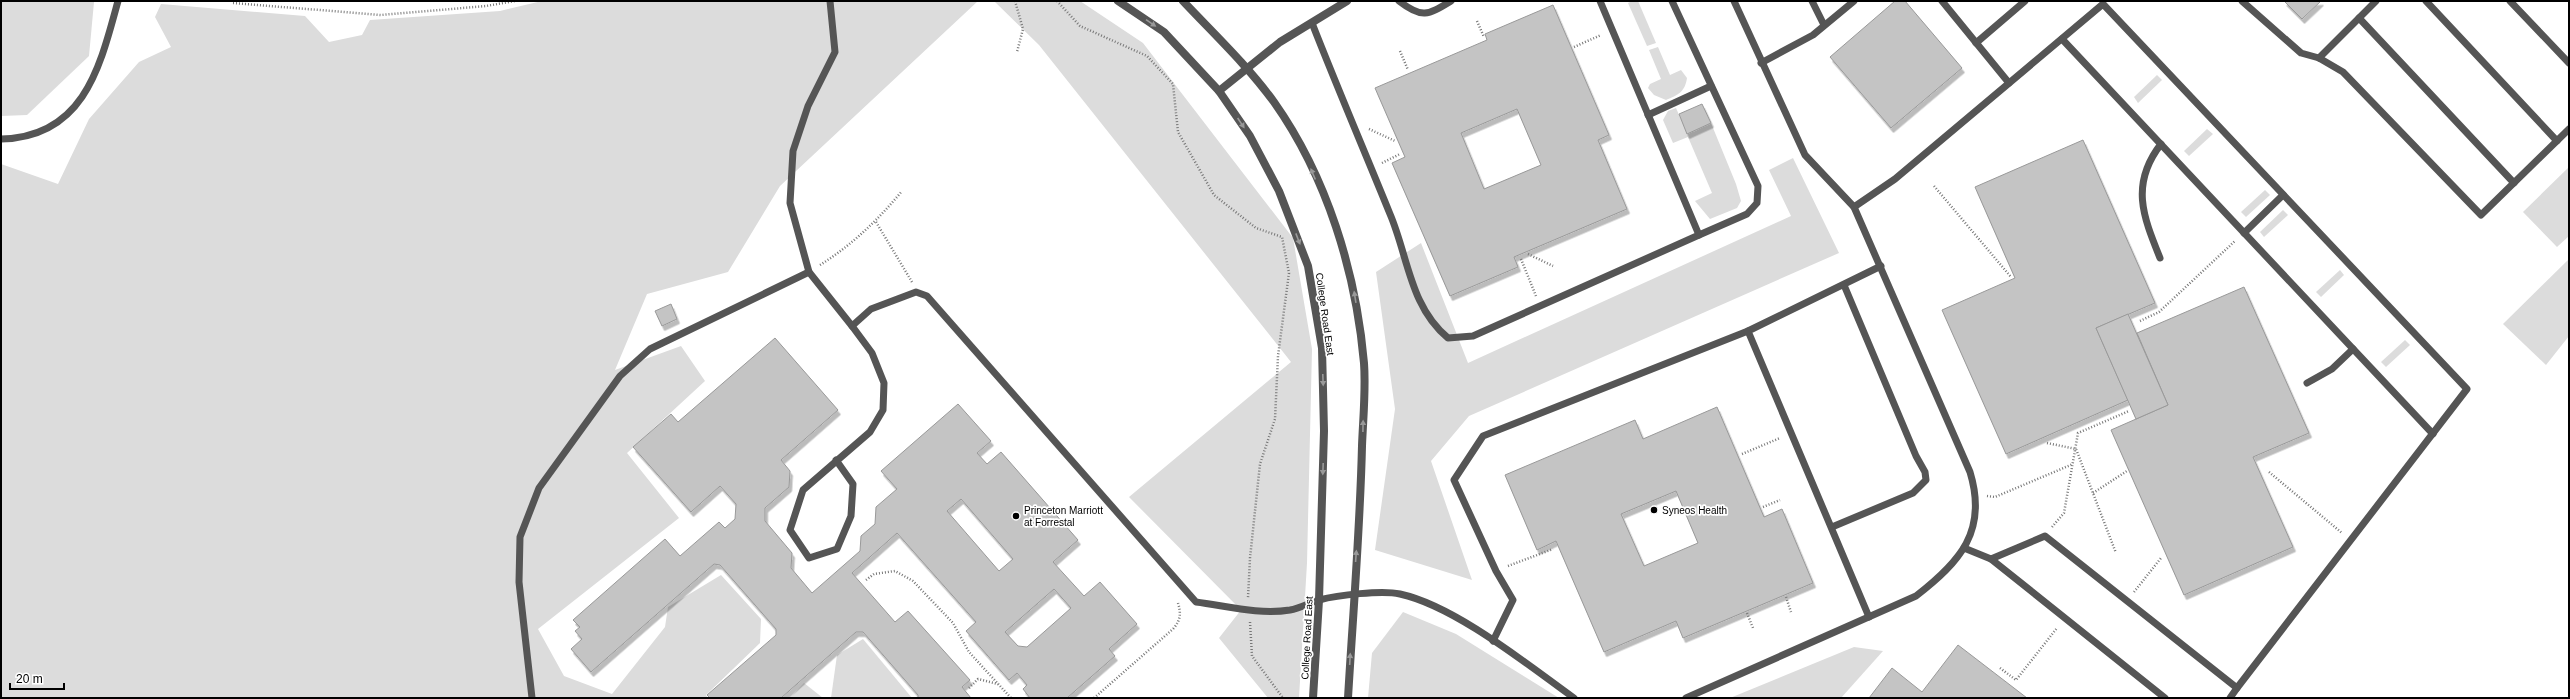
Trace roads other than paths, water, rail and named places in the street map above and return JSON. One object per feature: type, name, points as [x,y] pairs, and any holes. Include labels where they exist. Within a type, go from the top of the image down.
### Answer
[{"type":"street","name":"College Road East","points":[[1118,1],[1164,32],[1219,91],[1250,136],[1280,191],[1308,266],[1322,348],[1324,430],[1319,600],[1313,698]]},
{"type":"street","points":[[1183,1],[1248,68],[1274,103],[1307,158],[1334,223],[1355,292],[1364,364],[1362,469],[1348,698]]},
{"type":"street","points":[[1219,91],[1280,42],[1347,1]]},
{"type":"lane","points":[[1,139],[22,138],[53,126],[75,107],[92,84],[105,49],[118,1]]},
{"type":"lane","points":[[830,1],[835,52],[808,106],[793,151],[790,203],[809,272],[872,353],[884,383],[883,410],[870,432],[836,460],[802,490],[790,530],[808,558],[837,549],[851,516],[853,484],[836,460]]},
{"type":"lane","points":[[1399,1],[1414,13],[1432,12],[1451,1]]},
{"type":"lane","points":[[1600,1],[1699,235]]},
{"type":"lane","points":[[1312,23],[1370,168],[1391,216],[1409,280],[1437,329],[1448,338],[1473,336],[1747,214],[1757,203],[1758,186],[1672,1]]},
{"type":"lane","points":[[1686,698],[1916,596],[1946,573],[1964,548],[1973,524],[1977,494],[1970,472],[1854,207],[1805,155],[1761,63],[1734,1]]},
{"type":"lane","points":[[1812,1],[1824,25]]},
{"type":"lane","points":[[1761,63],[1813,34],[1854,1]]},
{"type":"lane","points":[[1942,1],[2009,83]]},
{"type":"lane","points":[[1976,43],[2025,1]]},
{"type":"lane","points":[[2242,1],[2301,53],[2319,58],[2343,72],[2481,215],[2569,129]]},
{"type":"lane","points":[[2319,58],[2376,1]]},
{"type":"lane","points":[[2426,1],[2557,141]]},
{"type":"lane","points":[[2510,1],[2569,63]]},
{"type":"lane","points":[[1854,207],[1894,179],[2103,4],[2467,389],[2230,698]]},
{"type":"lane","points":[[2359,18],[2514,183]]},
{"type":"lane","points":[[2062,39],[2433,434]]},
{"type":"lane","points":[[1648,115],[1711,86]]},
{"type":"lane","points":[[2160,258],[2147,225],[2142,202],[2142,186],[2145,169],[2161,144]]},
{"type":"lane","points":[[2244,232],[2283,195]]},
{"type":"lane","points":[[1493,641],[1513,600],[1496,571],[1454,480],[1483,436],[1748,331],[1881,266]]},
{"type":"lane","points":[[532,698],[519,582],[520,537],[539,488],[620,376],[650,349],[809,272]]},
{"type":"lane","points":[[1832,527],[1913,493],[1926,480],[1925,472],[1916,456],[1844,285]]},
{"type":"lane","points":[[852,326],[871,310],[916,292],[927,296],[1196,602],[1249,610],[1290,610],[1319,600],[1354,595],[1400,594],[1436,607],[1493,641],[1574,698]]},
{"type":"lane","points":[[1748,331],[1869,617]]},
{"type":"lane","points":[[2307,382],[2332,369],[2353,349]]},
{"type":"lane","points":[[1991,559],[2045,536],[2237,688]]},
{"type":"lane","points":[[1964,548],[1991,559],[2163,697]]},
{"type":"place","name":"Syneos Health","points":[[1654,510]]},
{"type":"place","name":"Princeton Marriott at Forrestal","points":[[1016,516]]}]
